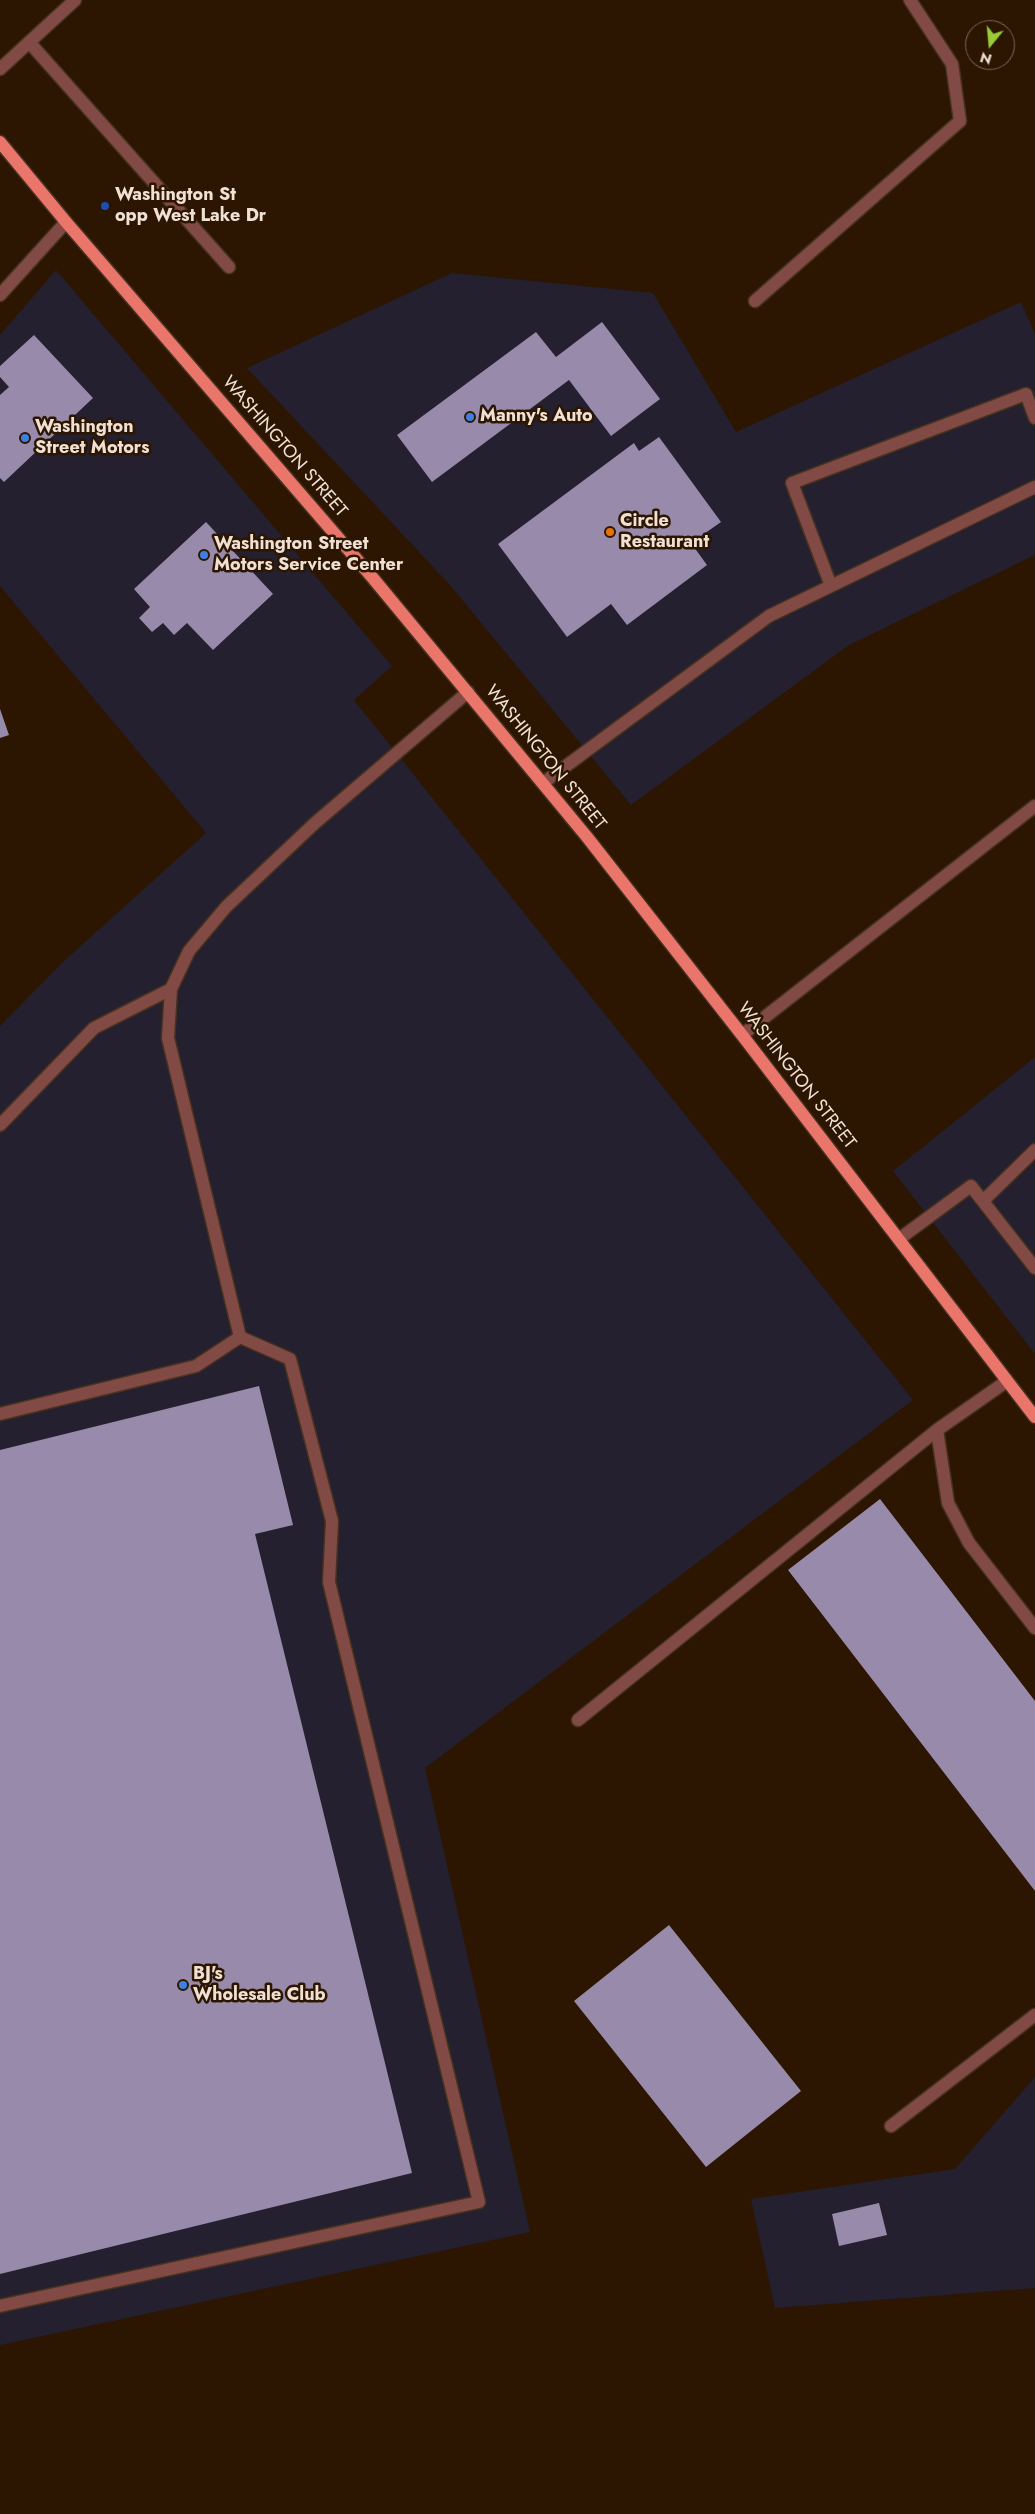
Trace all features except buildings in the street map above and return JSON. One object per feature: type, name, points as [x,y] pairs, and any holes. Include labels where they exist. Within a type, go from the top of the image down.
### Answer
[{"type":"main road","name":"WASHINGTON STREET","points":[[0,142],[66,222],[222,401],[543,783],[742,1035],[1007,1380],[1031,1403],[1035,1417]]},
{"type":"street","points":[[0,69],[75,0]]},
{"type":"street","points":[[755,301],[960,121],[952,64],[910,0]]},
{"type":"street","points":[[30,42],[229,267]]},
{"type":"street","points":[[0,295],[66,222]]},
{"type":"street","points":[[831,586],[792,483],[1026,394],[1035,418]]},
{"type":"street","points":[[543,783],[769,616],[1035,487]]},
{"type":"street","points":[[240,1337],[168,1038],[171,989],[189,951],[226,907],[315,823],[468,692]]},
{"type":"street","points":[[742,1035],[1035,806]]},
{"type":"street","points":[[0,1125],[94,1028],[171,989]]},
{"type":"street","points":[[983,1202],[1035,1150]]},
{"type":"street","points":[[899,1240],[971,1186],[1035,1268]]},
{"type":"street","points":[[0,1414],[196,1366],[240,1337]]},
{"type":"street","points":[[0,2306],[479,2202],[329,1582],[332,1521],[290,1359],[240,1337]]},
{"type":"street","points":[[578,1720],[937,1430],[1007,1380]]},
{"type":"street","points":[[937,1430],[948,1503],[969,1542],[1035,1628]]},
{"type":"street","points":[[891,2126],[1035,2016]]},
{"type":"shaded area","points":[[56,270],[392,666],[354,700],[913,1400],[425,1768],[530,2232],[0,2345],[0,1026],[64,961],[206,833],[0,586],[0,335]]},
{"type":"shaded area","points":[[452,273],[653,293],[736,432],[1021,302],[1035,334],[1035,555],[849,645],[631,805],[450,585],[247,368]]},
{"type":"shaded area","points":[[1035,1057],[1035,1354],[893,1171]]},
{"type":"shaded area","points":[[1035,2077],[1035,2288],[775,2308],[751,2199],[955,2169]]},
{"type":"place","name":"Washington St opp West Lake Dr","points":[[105,206]]},
{"type":"place","name":"Manny's Auto","points":[[470,417]]},
{"type":"place","name":"Washington Street Motors","points":[[25,438]]},
{"type":"place","name":"Circle Restaurant","points":[[610,532]]},
{"type":"place","name":"Washington Street Motors Service Center","points":[[204,555]]},
{"type":"place","name":"BJ's Wholesale Club","points":[[183,1985]]}]
